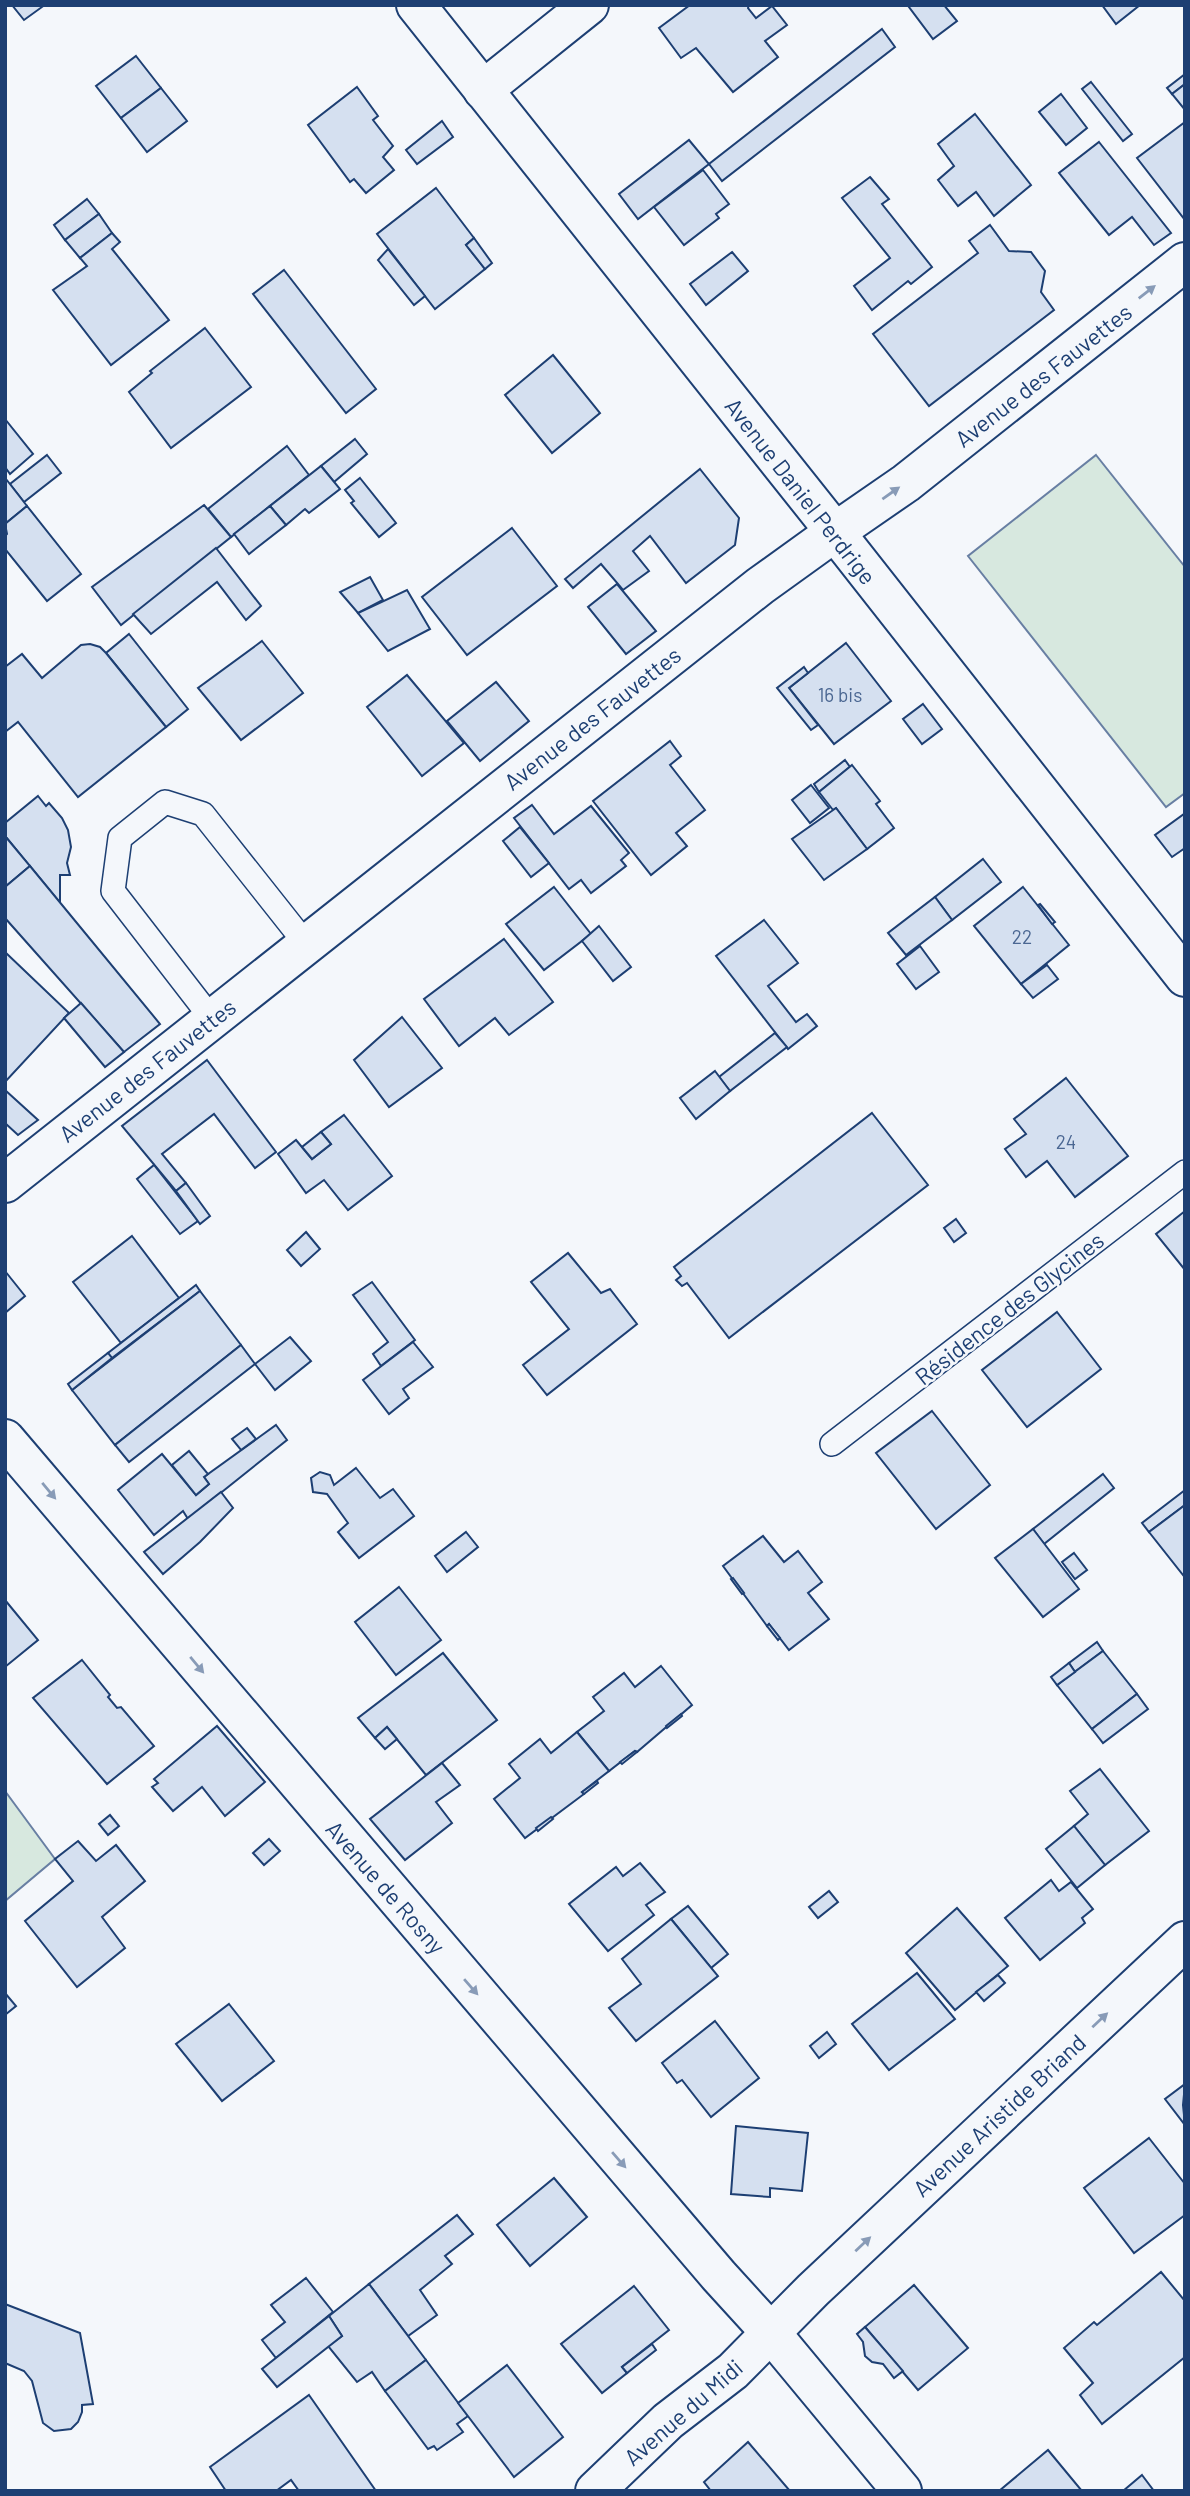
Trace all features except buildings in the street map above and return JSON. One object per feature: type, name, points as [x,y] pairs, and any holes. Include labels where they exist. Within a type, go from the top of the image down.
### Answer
[{"type":"street","name":"Avenue Daniel Perdrige","points":[[416,5],[1185,977]]},
{"type":"street","points":[[483,90],[589,5]]},
{"type":"street","name":"Avenue des Fauvettes","points":[[5,1183],[749,595],[906,483],[1185,262]]},
{"type":"street","name":"Avenue de Rosny","points":[[5,1439],[701,2255],[771,2333],[902,2491]]},
{"type":"street","name":"Avenue Aristide Briand","points":[[771,2333],[813,2290],[1185,1941]]},
{"type":"street","name":"Avenue du Midi","points":[[595,2491],[668,2421],[733,2371],[771,2333]]},
{"type":"lane","points":[[212,1018],[113,891],[120,838],[165,802],[203,814],[306,944]]},
{"type":"lane","name":"Résidence des Glycines","points":[[832,1444],[1185,1172]]},
{"type":"shaded area","points":[[1096,455],[1185,567],[1185,793],[1166,807],[968,556]]},
{"type":"shaded area","points":[[5,1791],[55,1859],[5,1901]]}]
